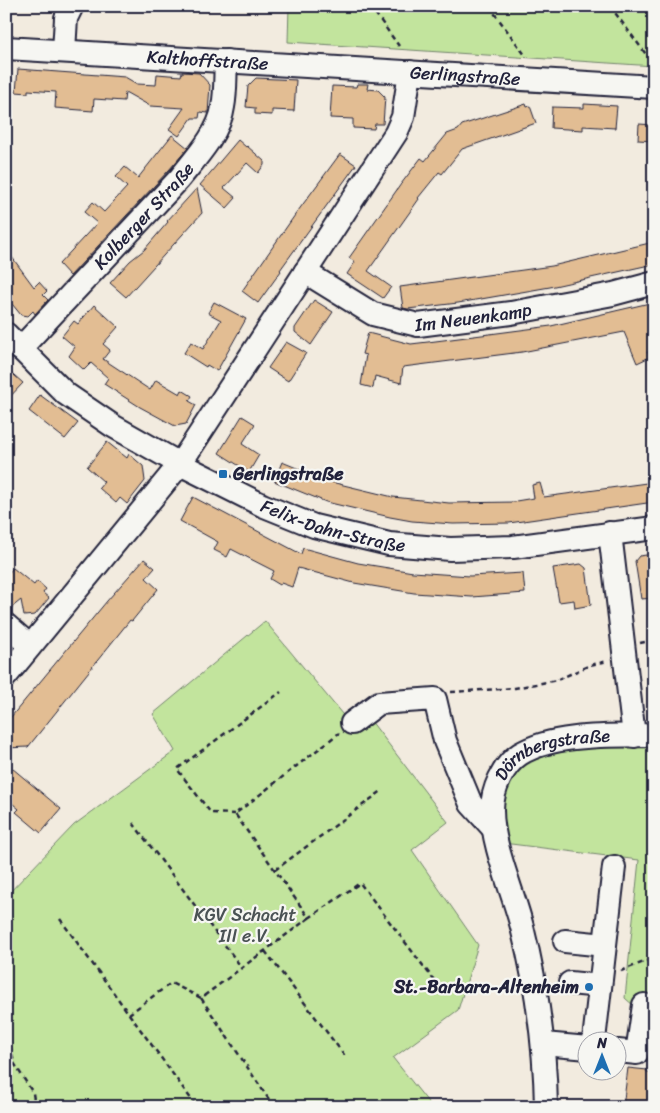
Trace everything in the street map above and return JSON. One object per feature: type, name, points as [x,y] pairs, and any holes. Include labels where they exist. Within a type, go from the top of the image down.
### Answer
[{"type":"street","points":[[64,51],[66,18],[72,6]]},
{"type":"street","name":"Kalthoffstraße","points":[[6,48],[410,72]]},
{"type":"street","name":"Kolberger Straße","points":[[13,341],[179,179],[202,150],[218,123],[223,108],[226,61]]},
{"type":"street","name":"Gerlingstraße","points":[[6,676],[180,464],[396,133],[403,118],[410,72],[654,87]]},
{"type":"street","name":"Im Neuenkamp","points":[[304,272],[373,314],[418,325],[511,313],[613,294],[654,283]]},
{"type":"street","name":"Felix-Dahn-Straße","points":[[13,341],[66,394],[113,426],[180,464],[262,505],[314,526],[390,544],[450,549],[513,547],[654,528]]},
{"type":"street","name":"Dörnbergstraße","points":[[555,1107],[531,964],[522,925],[492,827],[492,807],[494,791],[508,765],[519,755],[539,744],[558,740],[644,735],[624,654],[610,533]]},
{"type":"street","points":[[6,625],[30,646]]},
{"type":"street","points":[[352,723],[379,703],[435,699],[444,742],[471,804],[492,827]]},
{"type":"street","points":[[595,1030],[614,867]]},
{"type":"street","points":[[565,941],[605,945]]},
{"type":"street","points":[[570,983],[601,982]]},
{"type":"street","points":[[628,1052],[637,1053],[644,1005]]},
{"type":"street","points":[[545,1053],[578,1049]]},
{"type":"street","name":"Dörnbergstraße","points":[[545,1053],[546,1107]]},
{"type":"path","points":[[370,6],[399,46]]},
{"type":"path","points":[[489,6],[525,56]]},
{"type":"path","points":[[610,6],[648,57]]},
{"type":"path","points":[[435,699],[453,690],[515,688],[557,680],[590,665],[607,662],[624,654],[637,644],[654,640]]},
{"type":"path","points":[[281,692],[177,769],[211,814],[235,814],[352,723]]},
{"type":"path","points":[[275,870],[383,790]]},
{"type":"path","points":[[235,814],[309,918]]},
{"type":"path","points":[[133,823],[242,968]]},
{"type":"path","points":[[201,998],[309,918],[360,883],[434,980]]},
{"type":"path","points":[[60,919],[197,1107]]},
{"type":"path","points":[[265,950],[345,1056]]},
{"type":"path","points":[[601,982],[654,958]]},
{"type":"path","points":[[129,1014],[171,983],[201,998],[274,1107]]},
{"type":"path","points":[[6,1038],[10,1044],[14,1063],[33,1092],[35,1107]]},
{"type":"path","points":[[6,1077],[14,1063]]},
{"type":"green space","points":[[289,6],[654,6],[654,66],[288,42]]},
{"type":"green space","name":"KGV Schacht III e.V.","points":[[265,621],[357,732],[371,721],[448,822],[412,850],[478,945],[458,1010],[393,1058],[432,1107],[6,1107],[6,896],[74,825],[175,751],[153,714]]},
{"type":"green space","points":[[654,741],[654,1024],[625,998],[639,860],[503,843],[502,792],[515,769],[534,753]]},
{"type":"building","points":[[18,69],[125,77],[137,84],[156,85],[157,74],[181,76],[182,72],[199,73],[210,85],[208,113],[200,112],[199,118],[192,118],[179,136],[169,129],[184,108],[150,106],[125,92],[124,101],[94,99],[93,111],[55,108],[56,92],[28,90],[28,93],[16,92]]},
{"type":"building","points":[[256,78],[296,80],[294,111],[272,110],[272,115],[255,114],[255,108],[246,107],[248,86]]},
{"type":"building","points":[[357,84],[368,84],[367,89],[378,90],[385,97],[383,124],[375,124],[374,129],[353,128],[353,119],[330,118],[332,86],[356,87]]},
{"type":"building","points":[[526,104],[527,107],[530,106],[536,123],[462,149],[442,174],[439,172],[418,198],[368,271],[391,287],[383,298],[347,274],[355,262],[349,258],[421,158],[425,161],[447,134],[458,130],[462,125]]},
{"type":"building","points":[[584,104],[617,106],[615,128],[583,126],[583,130],[551,128],[552,107],[584,108]]},
{"type":"building","points":[[639,124],[654,125],[654,141],[638,140]]},
{"type":"building","points":[[172,135],[188,148],[70,276],[59,264],[97,223],[84,212],[93,202],[104,212],[127,187],[116,177],[125,167],[138,178]]},
{"type":"building","points":[[238,140],[264,161],[264,165],[258,173],[247,163],[224,188],[236,198],[227,208],[200,185]]},
{"type":"building","points":[[340,154],[356,165],[258,303],[242,291]]},
{"type":"building","points":[[197,188],[202,213],[126,297],[110,283],[130,261],[144,250]]},
{"type":"building","points":[[654,242],[654,264],[550,287],[458,303],[403,308],[400,287],[552,266]]},
{"type":"building","points":[[6,249],[34,287],[39,282],[47,291],[43,295],[48,300],[35,314],[33,311],[28,316],[21,315],[12,304],[6,307]]},
{"type":"building","points":[[314,300],[333,312],[311,345],[295,332],[295,328]]},
{"type":"building","points":[[214,302],[246,319],[217,371],[207,365],[206,367],[184,353],[191,342],[203,349],[221,320],[208,313]]},
{"type":"building","points":[[654,302],[654,352],[647,352],[650,357],[637,363],[624,332],[522,352],[403,367],[401,383],[375,376],[373,388],[361,385],[366,355],[362,354],[368,333],[411,344],[551,326]]},
{"type":"building","points":[[94,305],[118,327],[103,344],[110,350],[103,359],[150,390],[156,380],[180,394],[182,390],[192,396],[189,401],[196,405],[186,424],[175,426],[140,407],[104,384],[108,378],[91,363],[84,370],[69,356],[75,347],[62,336],[74,321],[78,324]]},
{"type":"building","points":[[286,342],[306,353],[288,381],[268,368]]},
{"type":"building","points":[[6,368],[23,383],[6,401]]},
{"type":"building","points":[[40,395],[78,423],[65,439],[29,411]]},
{"type":"building","points":[[242,416],[255,424],[242,444],[259,455],[249,472],[219,453]]},
{"type":"building","points":[[107,442],[127,458],[129,454],[143,466],[145,481],[127,504],[120,498],[116,503],[99,488],[104,482],[87,467]]},
{"type":"building","points":[[282,462],[331,482],[393,497],[449,503],[516,502],[534,498],[532,485],[540,483],[544,497],[654,482],[654,502],[509,523],[453,524],[412,521],[326,502],[274,481]]},
{"type":"building","points":[[193,497],[301,554],[303,548],[358,563],[413,572],[470,576],[523,573],[525,593],[472,597],[414,593],[354,583],[298,568],[292,587],[281,583],[280,585],[270,579],[274,571],[231,549],[227,557],[214,550],[218,542],[180,521]]},
{"type":"building","points":[[654,554],[654,598],[641,599],[635,561],[639,556]]},
{"type":"building","points":[[144,559],[155,568],[146,578],[158,589],[132,621],[130,620],[28,747],[6,748],[6,723]]},
{"type":"building","points":[[581,564],[586,568],[591,605],[575,608],[574,600],[559,602],[553,568]]},
{"type":"building","points":[[13,568],[34,585],[37,581],[46,589],[43,593],[49,598],[35,615],[24,616],[21,600],[6,612],[6,576]]},
{"type":"building","points":[[6,763],[61,809],[41,833],[16,812],[19,809],[6,798]]},
{"type":"building","points":[[628,1068],[647,1070],[647,1072],[654,1073],[654,1107],[623,1107],[626,1080],[628,1080]]},
{"type":"place","name":"Gerlingstraße","points":[[223,474]]},
{"type":"place","name":"St.-Barbara-Altenheim","points":[[589,987]]}]
